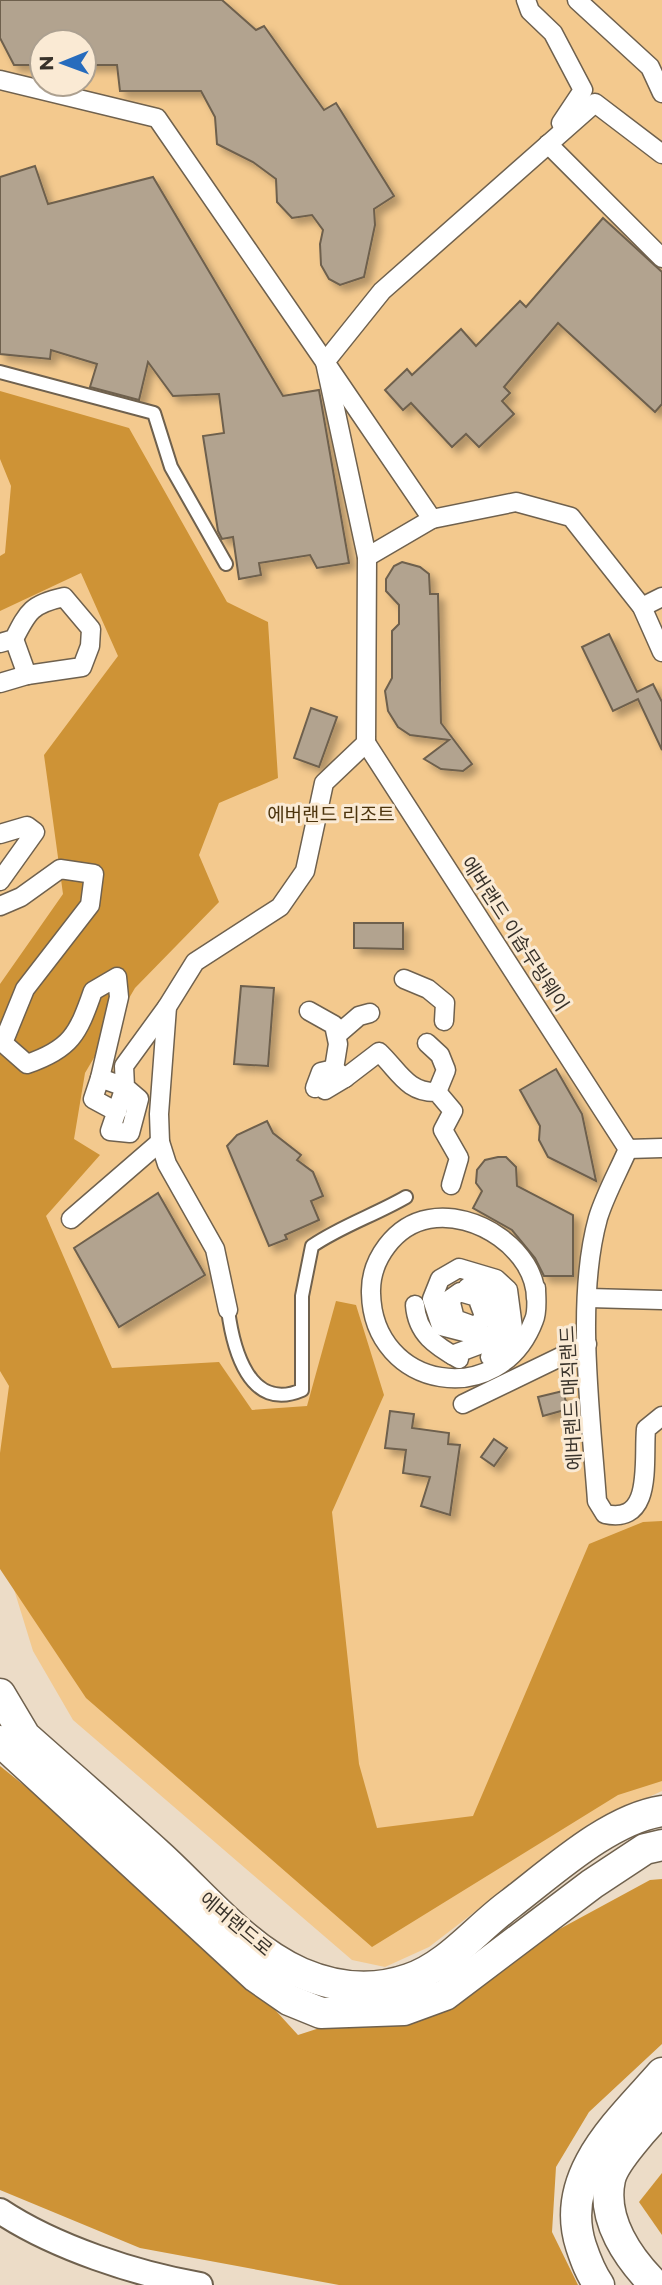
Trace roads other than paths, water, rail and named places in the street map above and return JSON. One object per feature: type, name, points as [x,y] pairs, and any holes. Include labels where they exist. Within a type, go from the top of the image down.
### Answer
[{"type":"street","points":[[526,0],[530,11],[553,33],[583,90],[548,144]]},
{"type":"street","points":[[577,0],[650,67],[662,93]]},
{"type":"street","points":[[0,80],[157,118],[432,519]]},
{"type":"street","points":[[325,362],[383,290],[595,103],[662,154]]},
{"type":"street","points":[[548,144],[662,258]]},
{"type":"street","points":[[100,1079],[125,1087],[139,1099],[130,1133],[110,1131],[125,1087],[124,1066],[167,1007],[195,962],[280,907],[305,871],[324,783],[366,743],[366,557],[325,362]]},
{"type":"street","points":[[366,557],[432,519],[516,502],[571,517],[642,607],[662,652]]},
{"type":"street","points":[[0,683],[27,675],[82,667],[90,646],[91,629],[64,597],[40,602],[26,614],[7,641],[27,675]]},
{"type":"street","points":[[642,607],[662,597]]},
{"type":"street","name":"에버랜드 이솝무빙웨이","points":[[366,743],[628,1149]]},
{"type":"street","points":[[0,834],[27,826],[35,832],[0,881]]},
{"type":"street","points":[[0,906],[21,897],[60,869],[94,874],[90,905],[25,989],[3,1043],[27,1064],[55,1054],[79,1031],[93,991],[117,977],[119,997],[93,1099],[117,1112]]},
{"type":"street","points":[[404,979],[428,989],[445,1003],[444,1021]]},
{"type":"street","points":[[167,1007],[159,1114],[160,1142],[167,1164],[215,1249],[228,1310]]},
{"type":"street","points":[[309,1011],[334,1025],[340,1074]]},
{"type":"street","points":[[337,1035],[359,1016],[370,1013]]},
{"type":"street","points":[[427,1042],[440,1055],[446,1070],[437,1092]]},
{"type":"street","points":[[320,1089],[379,1052],[395,1067],[407,1086],[423,1092],[437,1092],[453,1111],[443,1130],[459,1158],[451,1185]]},
{"type":"street","points":[[71,1219],[160,1142]]},
{"type":"street","points":[[628,1149],[662,1148]]},
{"type":"street","name":"에버랜드 매직랜드","points":[[628,1149],[598,1217],[588,1267],[587,1344],[597,1501],[606,1514],[620,1517],[635,1510],[643,1493],[646,1429],[662,1416]]},
{"type":"street","points":[[415,1305],[416,1316],[425,1337],[458,1360],[490,1357],[517,1349],[535,1318],[536,1293],[521,1255],[500,1237],[455,1219],[428,1219],[404,1230],[386,1247],[374,1266],[371,1292],[375,1319],[394,1351],[422,1373],[451,1379],[472,1379],[498,1367],[517,1349]]},
{"type":"street","points":[[450,1299],[460,1292],[477,1297],[484,1316],[472,1334],[441,1325],[432,1299],[440,1279],[459,1268],[496,1279],[508,1290],[513,1328],[490,1357]]},
{"type":"street","points":[[452,1355],[484,1343],[497,1329],[497,1300],[486,1292],[460,1284],[450,1299],[455,1319],[477,1326]]},
{"type":"street","points":[[589,1298],[662,1300]]},
{"type":"street","points":[[463,1404],[587,1344]]},
{"type":"street","name":"에버랜드로","points":[[0,1694],[25,1736],[252,1942],[299,1973],[339,1986],[381,1987],[412,1979],[447,1957],[501,1910],[617,1827],[649,1813],[662,1811]]},
{"type":"street","name":"에버랜드로","points":[[0,1741],[256,1977],[289,2000],[321,2013],[404,2010],[444,1995],[592,1884],[645,1849],[662,1844]]},
{"type":"street","points":[[599,2285],[590,2272],[581,2246],[574,2206],[585,2168],[662,2073]]},
{"type":"street","points":[[651,2276],[624,2250],[612,2215],[610,2179],[637,2136],[662,2110]]},
{"type":"street","points":[[0,2211],[21,2225],[162,2282],[200,2285]]},
{"type":"lane","points":[[0,372],[154,412],[171,467],[226,564]]},
{"type":"lane","points":[[228,1310],[233,1342],[243,1370],[266,1391],[288,1396],[302,1390],[302,1296],[312,1246],[332,1233],[368,1218],[406,1197]]},
{"type":"park label","name":"에버랜드 리조트","points":[[331,814]]}]
